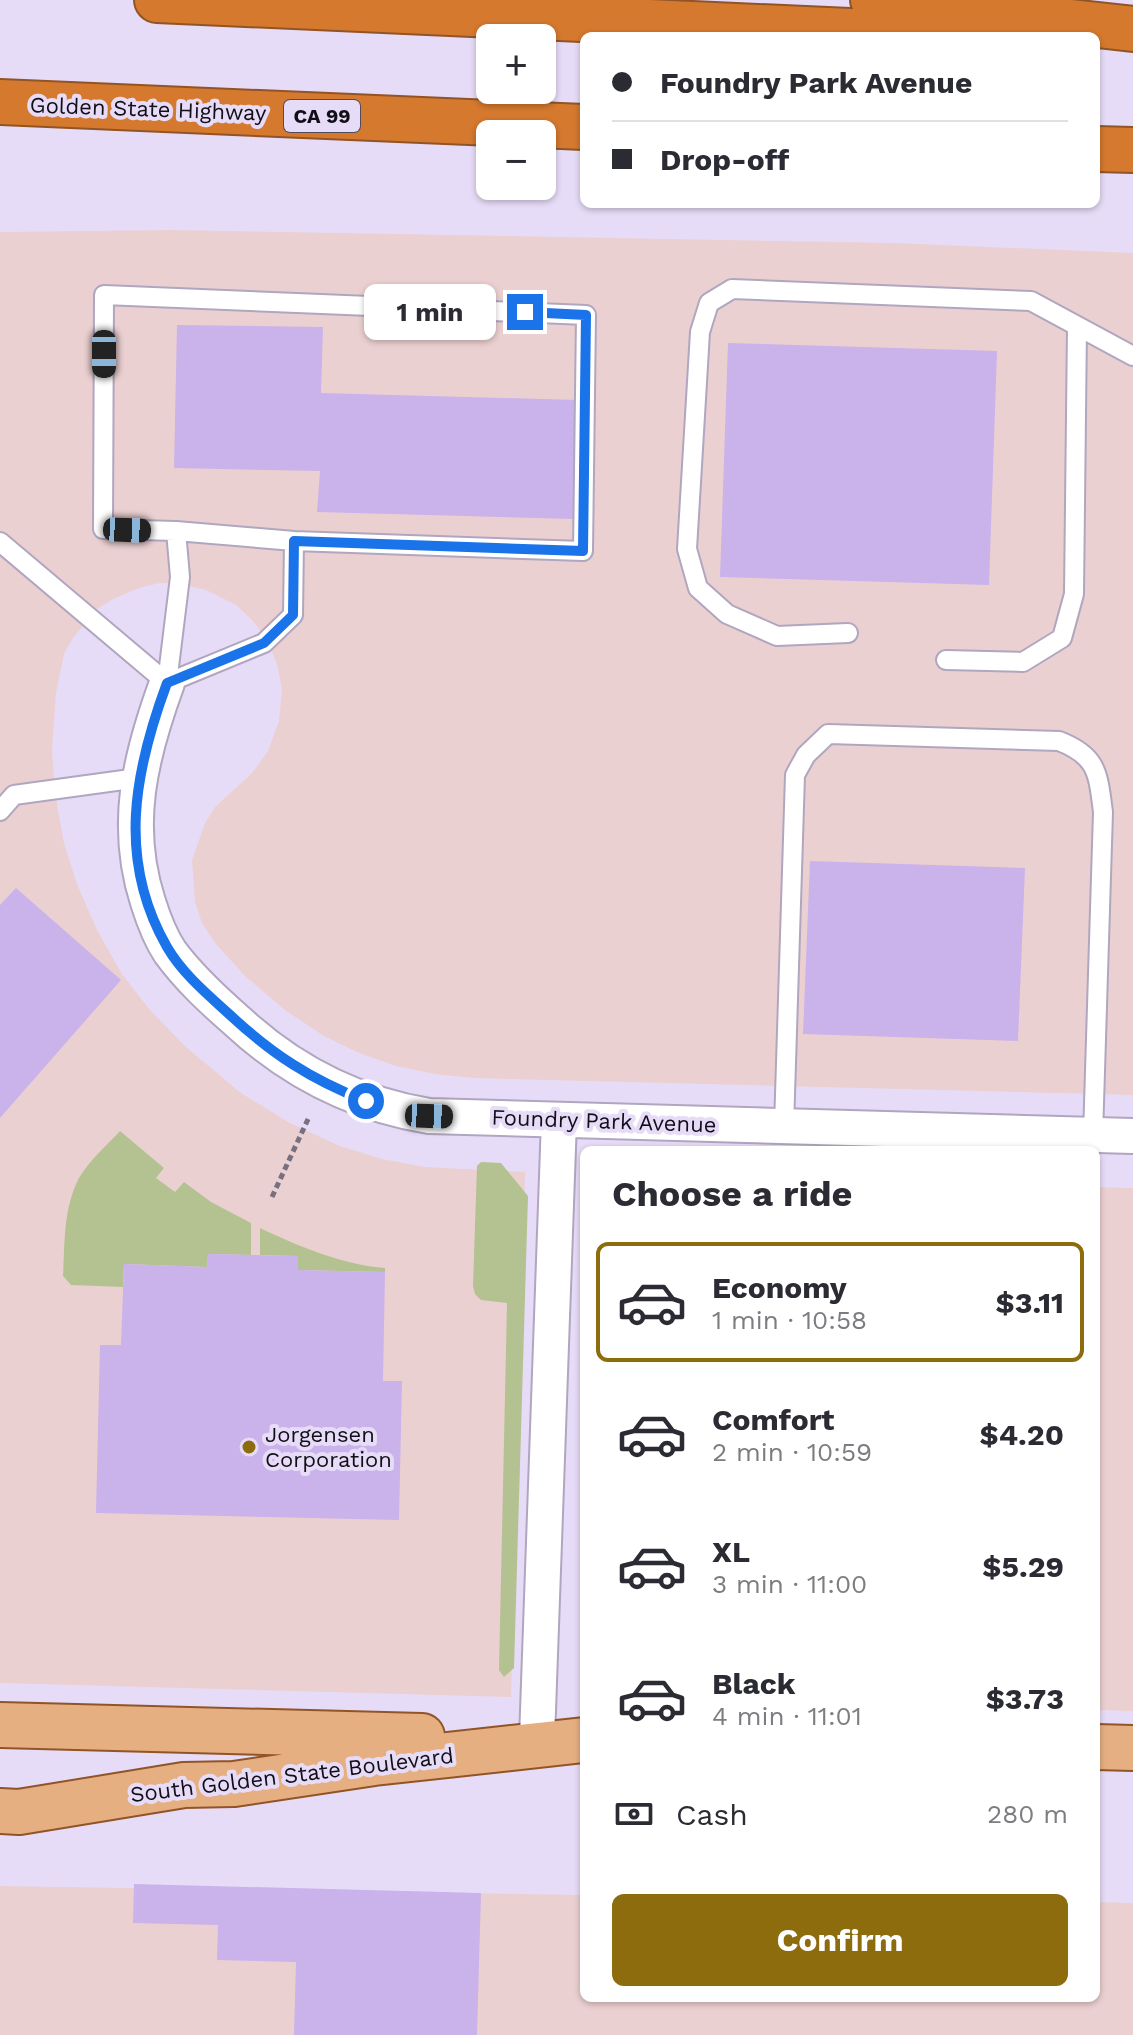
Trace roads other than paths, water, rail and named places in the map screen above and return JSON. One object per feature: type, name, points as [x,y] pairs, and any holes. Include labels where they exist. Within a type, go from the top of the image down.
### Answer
[{"type":"highway","points":[[157,0],[872,32]]},
{"type":"highway","points":[[873,0],[1133,29]]},
{"type":"highway","points":[[1100,42],[1133,44]]},
{"type":"highway","name":"Golden State Highway","points":[[0,105],[580,127]]},
{"type":"highway","points":[[1100,149],[1133,150]]},
{"type":"main road","name":"South Golden State Boulevard","points":[[0,1725],[580,1740]]},
{"type":"main road","name":"South Golden State Boulevard","points":[[0,1811],[19,1812],[184,1785],[234,1784],[374,1763],[580,1740]]},
{"type":"main road","points":[[1100,1747],[1133,1748]]},
{"type":"street","name":"Foundry Park Avenue","points":[[167,683],[150,729],[138,778],[135,823],[139,875],[153,917],[168,949],[190,977],[259,1041],[290,1065],[325,1085],[397,1111],[429,1116],[559,1120],[612,1136],[784,1127],[1133,1136]]},
{"type":"street","points":[[537,1739],[559,1120]]},
{"type":"lane","points":[[848,633],[777,636],[727,614],[698,588],[687,549],[700,332],[709,303],[732,289],[1031,301],[1133,356]]},
{"type":"lane","points":[[104,295],[586,315],[583,551],[294,541],[176,531],[103,529],[104,295]]},
{"type":"lane","points":[[946,660],[1023,662],[1062,638],[1074,594],[1077,326]]},
{"type":"lane","points":[[167,683],[180,577],[176,531]]},
{"type":"lane","points":[[167,683],[264,643],[293,615],[294,541]]},
{"type":"lane","points":[[0,542],[167,683]]},
{"type":"lane","points":[[784,1127],[795,775],[806,755],[828,734],[1059,741],[1079,749],[1098,770],[1103,812],[1093,1136]]},
{"type":"lane","points":[[0,811],[14,795],[138,778]]},
{"type":"place","name":"Jorgensen Corporation","points":[[249,1447]]}]
